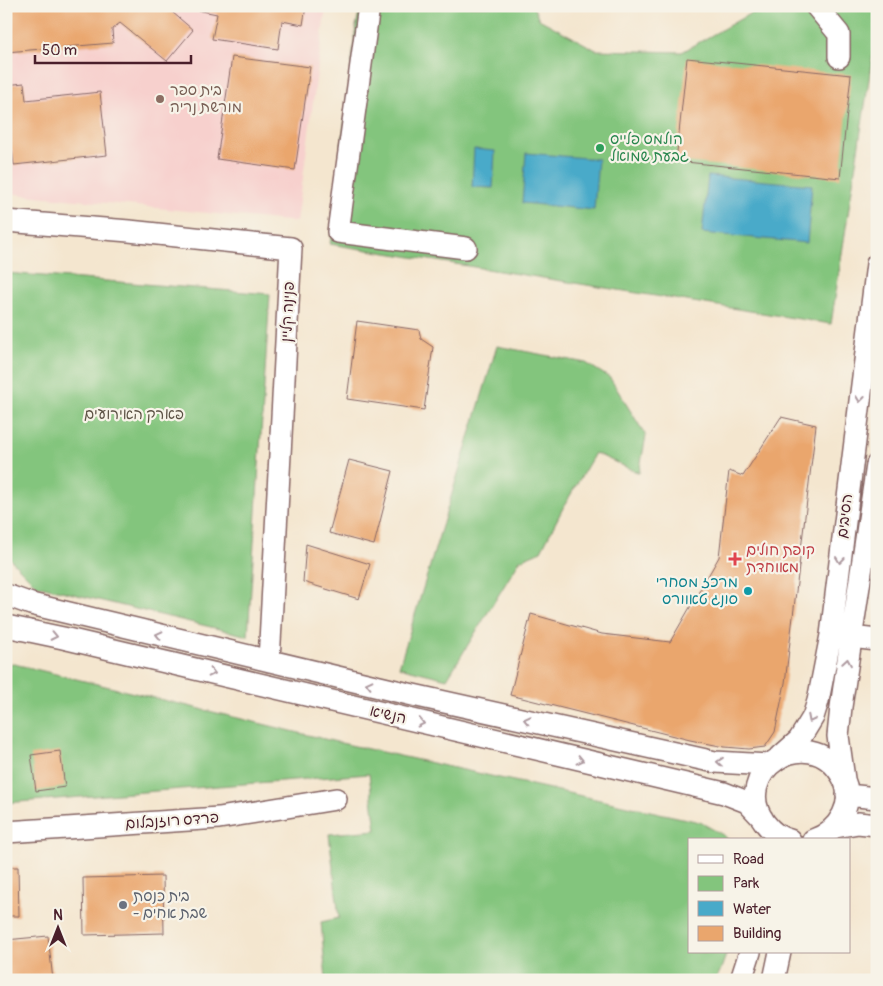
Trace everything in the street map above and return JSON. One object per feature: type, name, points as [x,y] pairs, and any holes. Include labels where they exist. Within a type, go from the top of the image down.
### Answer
[{"type":"street","points":[[369,6],[338,232],[466,248]]},
{"type":"street","points":[[828,11],[838,34],[838,57]]},
{"type":"street","name":"פנינה קליין","points":[[6,221],[129,231],[291,248],[269,661]]},
{"type":"street","name":"הסיבים","points":[[775,760],[799,740],[813,717],[818,701],[830,636],[870,366],[877,264]]},
{"type":"street","name":"הסיבים","points":[[846,787],[838,736],[877,465]]},
{"type":"street","name":"הנשיא","points":[[6,595],[31,604],[269,661],[715,762],[775,760],[796,751],[811,752],[825,757],[836,766],[846,787]]},
{"type":"street","name":"הנשיא","points":[[6,626],[724,793],[746,802],[765,827],[786,838]]},
{"type":"street","points":[[851,637],[877,640]]},
{"type":"street","points":[[765,827],[757,804],[757,790],[761,777],[775,760]]},
{"type":"street","points":[[823,836],[842,817],[846,806],[846,787],[877,798]]},
{"type":"street","name":"פרדס רוזנבלום","points":[[6,832],[220,818],[336,798]]},
{"type":"street","points":[[823,836],[858,824],[877,825]]},
{"type":"street","points":[[741,980],[749,954]]},
{"type":"street","points":[[774,980],[780,954]]},
{"type":"shaded area","name":"בית ספר מורשת נריה","points":[[6,6],[326,6],[297,222],[6,193]]},
{"type":"green space","name":"הולמס פלייס גבעת שמואל","points":[[361,6],[533,6],[539,19],[596,50],[682,52],[751,13],[877,9],[877,28],[831,324],[330,244],[356,26]]},
{"type":"green space","name":"פארק האירועים","points":[[6,273],[270,294],[248,636],[36,585],[6,555]]},
{"type":"green space","points":[[497,346],[586,363],[610,378],[646,436],[639,473],[595,453],[564,506],[541,551],[520,560],[447,679],[399,667]]},
{"type":"green space","points":[[6,662],[341,743],[700,822],[726,838],[688,838],[688,954],[726,954],[716,980],[326,980],[321,922],[339,918],[329,834],[376,830],[369,774],[6,803]]},
{"type":"water","points":[[474,149],[495,151],[493,188],[472,187]]},
{"type":"water","points":[[526,153],[598,159],[594,210],[522,203]]},
{"type":"water","points":[[708,176],[812,185],[807,243],[702,233]]},
{"type":"building","points":[[6,6],[165,6],[193,30],[167,61],[120,23],[112,29],[113,43],[6,52]]},
{"type":"building","points":[[197,6],[306,6],[303,25],[282,21],[278,49],[212,39],[217,14],[197,10]]},
{"type":"building","points":[[232,57],[310,67],[295,170],[217,159]]},
{"type":"building","points":[[687,58],[851,75],[840,178],[676,161]]},
{"type":"building","points":[[24,83],[26,100],[100,92],[107,155],[14,165],[12,150],[6,151],[6,85]]},
{"type":"building","points":[[357,321],[419,330],[421,339],[433,347],[424,410],[347,399]]},
{"type":"building","name":"מרכז מסחרי סונג טאוורס","points":[[781,417],[816,425],[785,683],[775,732],[765,747],[749,749],[725,747],[690,740],[510,695],[531,614],[602,634],[670,642],[719,557],[729,471],[743,476]]},
{"type":"building","points":[[349,460],[393,471],[374,545],[329,533]]},
{"type":"building","points":[[306,544],[370,564],[359,599],[303,582]]},
{"type":"building","points":[[60,751],[65,787],[36,791],[31,755]]},
{"type":"building","points":[[6,867],[18,867],[19,916],[6,916]]},
{"type":"building","name":"בית כנסת - שבת אחים","points":[[163,876],[164,933],[84,935],[83,878]]},
{"type":"building","points":[[48,936],[53,980],[6,980],[6,940]]},
{"type":"place","name":"בית ספר מורשת נריה","points":[[160,99]]},
{"type":"place","name":"הולמס פלייס גבעת שמואל","points":[[600,148]]},
{"type":"place","name":"קופת חולים מאוחדת","points":[[735,559]]},
{"type":"place","name":"מרכז מסחרי סונג טאוורס","points":[[748,591]]},
{"type":"place","name":"בית כנסת - שבת אחים","points":[[123,905]]}]
